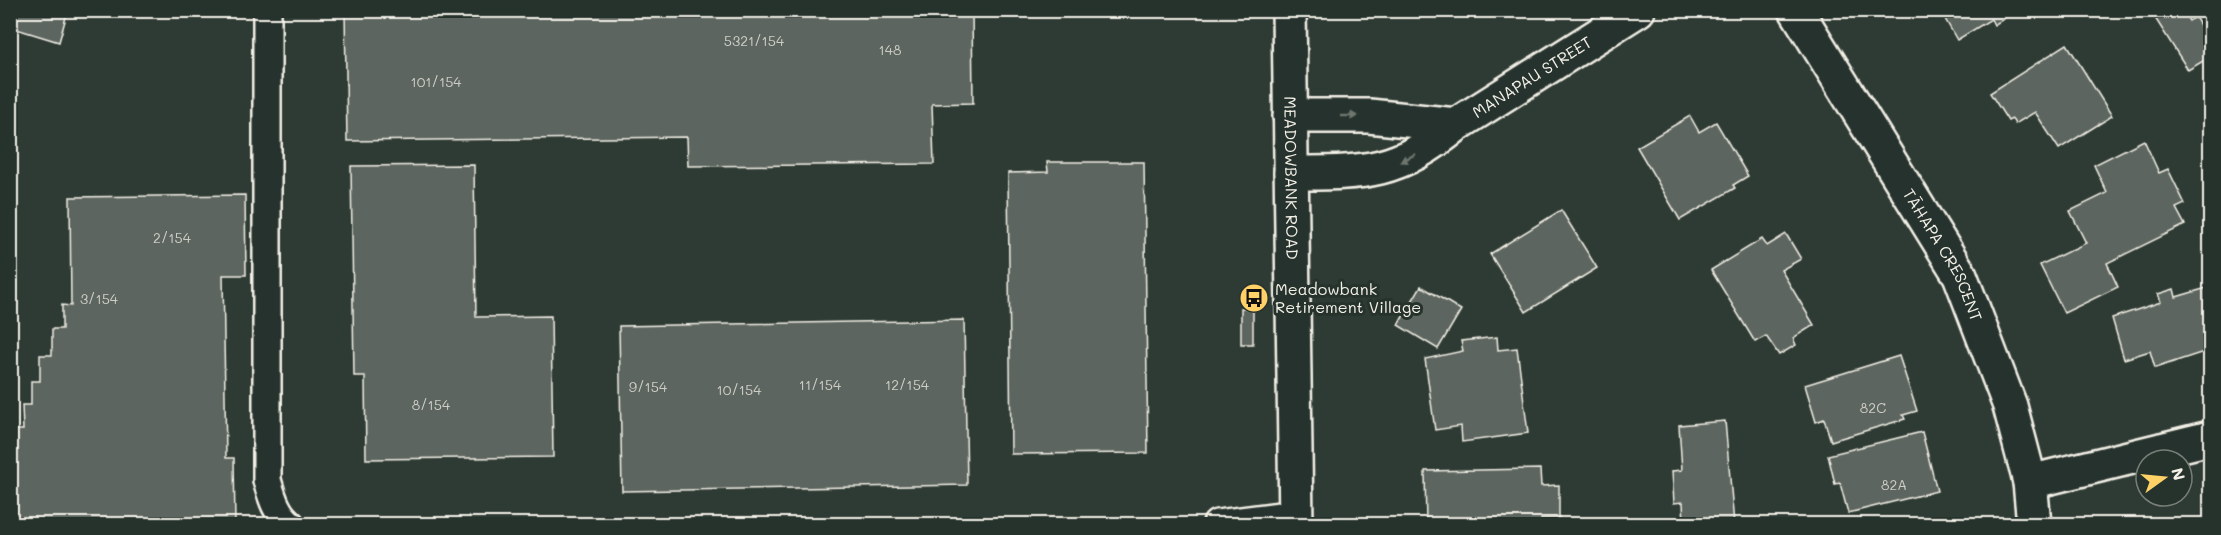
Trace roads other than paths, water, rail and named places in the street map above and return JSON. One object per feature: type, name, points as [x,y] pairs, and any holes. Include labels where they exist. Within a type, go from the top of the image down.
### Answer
[{"type":"street","name":"MEADOWBANK ROAD","points":[[1289,10],[1296,519]]},
{"type":"street","name":"MANAPAU STREET","points":[[1291,173],[1354,173],[1378,170],[1431,146],[1456,125],[1638,10]]},
{"type":"street","name":"TĀHAPA CRESCENT","points":[[1796,10],[1960,275],[2010,406],[2030,482],[2034,525]]},
{"type":"street","name":"MANAPAU STREET","points":[[1290,116],[1369,116],[1456,125]]},
{"type":"street","points":[[2030,482],[2211,438]]},
{"type":"lane","points":[[267,10],[267,480],[274,503],[282,518],[290,525]]},
{"type":"lane","points":[[1217,525],[1296,519]]},
{"type":"place","name":"Meadowbank Retirement Village","points":[[1254,298]]}]
